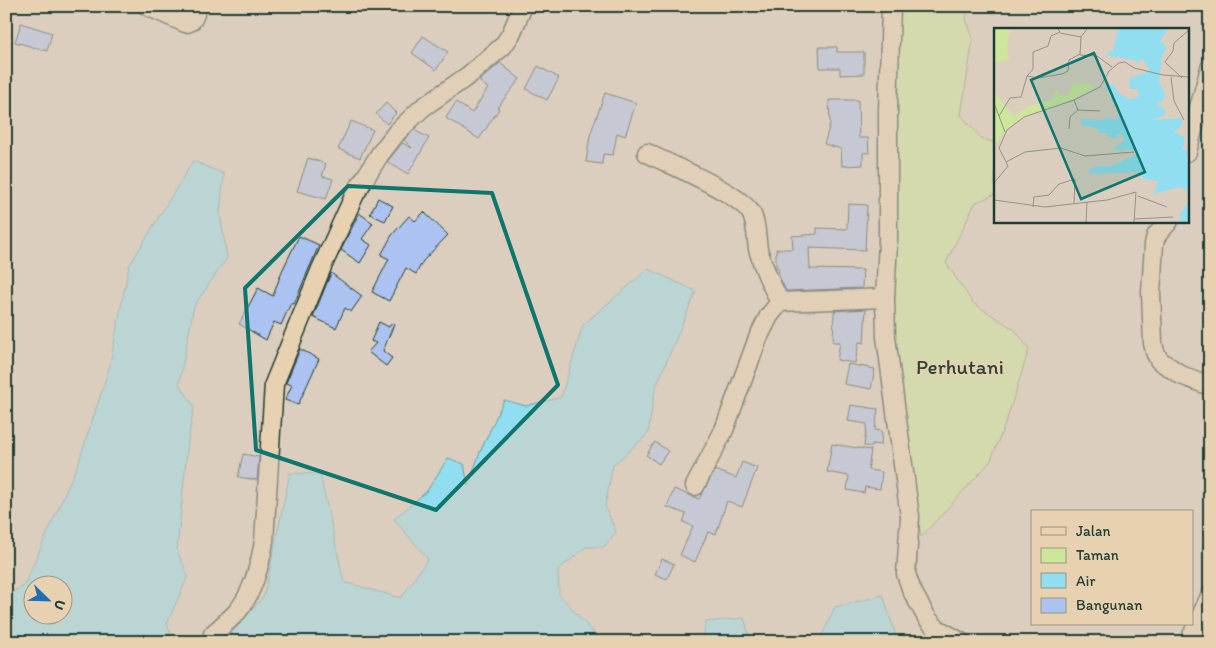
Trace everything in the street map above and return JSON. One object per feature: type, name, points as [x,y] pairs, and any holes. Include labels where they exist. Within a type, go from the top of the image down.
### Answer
[{"type":"street","points":[[147,6],[185,23],[193,20],[197,6]]},
{"type":"street","points":[[213,634],[236,612],[252,585],[262,556],[274,384],[321,269],[355,194],[380,154],[397,132],[422,108],[469,74],[502,46],[511,34],[523,6]]},
{"type":"street","points":[[891,6],[888,110],[888,241],[885,298],[886,336],[910,517],[906,574],[912,591],[927,618],[936,628],[961,642]]},
{"type":"street","points":[[1188,148],[1210,68]]},
{"type":"street","points":[[647,153],[729,194],[748,206],[753,216],[765,272],[780,302]]},
{"type":"street","points":[[1168,222],[1156,236],[1154,244],[1151,292],[1153,343],[1160,360],[1181,375],[1210,386]]},
{"type":"street","points":[[695,486],[724,430],[758,338],[769,316],[780,302],[885,298]]},
{"type":"street","points":[[1189,642],[1210,596]]},
{"type":"highlighted area","points":[[348,186],[492,193],[558,385],[436,510],[256,450],[245,288]]},
{"type":"green space","name":"Perhutani","points":[[898,6],[969,6],[966,18],[973,39],[961,115],[981,138],[994,143],[994,194],[975,203],[946,263],[973,303],[1015,330],[1029,349],[1007,419],[990,462],[921,537],[905,425],[892,307]]},
{"type":"water","points":[[193,161],[224,174],[220,213],[227,258],[194,306],[179,384],[194,406],[188,441],[177,550],[188,576],[167,624],[173,642],[6,642],[6,595],[22,587],[22,626],[72,626],[72,576],[28,576],[78,464],[109,369],[129,266]]},
{"type":"water","points":[[648,269],[696,291],[655,389],[648,434],[613,465],[605,506],[616,532],[604,547],[586,547],[558,570],[559,594],[602,642],[224,642],[264,596],[290,473],[320,474],[344,582],[401,598],[428,559],[394,519],[427,491],[448,458],[464,464],[468,486],[480,452],[504,400],[526,406],[561,397],[583,325]]},
{"type":"water","points":[[883,595],[898,642],[819,642],[835,607]]},
{"type":"water","points":[[744,618],[751,642],[702,642],[706,622]]},
{"type":"building","points":[[21,23],[52,33],[47,51],[15,42]]},
{"type":"building","points":[[423,36],[448,52],[436,70],[412,53]]},
{"type":"building","points":[[819,47],[837,47],[837,52],[864,52],[864,74],[840,75],[840,68],[820,68]]},
{"type":"building","points":[[500,63],[520,79],[497,108],[499,109],[479,139],[446,118],[456,102],[472,113],[488,88],[479,81]]},
{"type":"building","points":[[538,66],[559,78],[547,100],[526,89]]},
{"type":"building","points":[[605,93],[636,103],[625,136],[617,133],[613,155],[603,154],[602,164],[586,162],[590,135]]},
{"type":"building","points":[[829,100],[858,100],[859,138],[868,138],[869,153],[863,153],[863,165],[842,166],[841,149],[824,144],[830,124]]},
{"type":"building","points":[[386,103],[396,113],[387,124],[376,114]]},
{"type":"building","points":[[351,121],[373,130],[360,158],[338,149]]},
{"type":"building","points":[[414,130],[429,138],[408,174],[387,162],[402,143],[412,148],[404,140]]},
{"type":"building","points":[[308,158],[326,164],[322,176],[333,179],[326,199],[297,191]]},
{"type":"building","points":[[378,198],[393,206],[385,221],[370,214]]},
{"type":"building","points":[[848,204],[867,205],[865,250],[809,248],[810,269],[863,270],[862,288],[786,291],[778,274],[779,268],[776,268],[776,249],[793,249],[792,236],[817,234],[817,228],[847,229]]},
{"type":"building","points":[[424,212],[448,235],[423,261],[416,274],[406,268],[389,301],[372,292],[389,259],[381,255],[392,235],[409,216],[415,221]]},
{"type":"building","points":[[359,213],[373,223],[362,239],[371,245],[360,263],[341,250]]},
{"type":"building","points":[[299,236],[319,245],[294,304],[291,303],[281,325],[274,322],[266,340],[239,324],[258,288],[273,296],[282,271]]},
{"type":"building","points":[[331,273],[362,296],[351,312],[345,308],[336,328],[313,317]]},
{"type":"building","points":[[866,309],[864,343],[859,342],[855,363],[837,360],[840,342],[833,342],[834,311]]},
{"type":"building","points":[[379,322],[389,327],[392,323],[394,324],[383,351],[392,358],[386,366],[368,352],[376,343],[371,341]]},
{"type":"building","points":[[300,349],[319,359],[298,405],[285,400],[292,385],[286,383]]},
{"type":"building","points":[[848,364],[875,369],[871,389],[844,384]]},
{"type":"building","points":[[851,405],[878,409],[875,430],[882,431],[881,445],[872,444],[872,447],[864,446],[867,424],[848,421]]},
{"type":"building","points":[[655,442],[668,451],[659,464],[646,455]]},
{"type":"building","points":[[832,444],[871,450],[868,470],[882,472],[880,489],[865,487],[864,493],[847,490],[849,476],[827,472]]},
{"type":"building","points":[[243,454],[259,457],[257,480],[238,477]]},
{"type":"building","points":[[742,462],[757,468],[742,507],[727,501],[716,534],[708,532],[695,562],[680,555],[693,526],[683,522],[686,514],[667,507],[674,489],[699,499],[715,470],[736,478]]},
{"type":"building","points":[[662,559],[674,564],[667,579],[655,574]]}]
